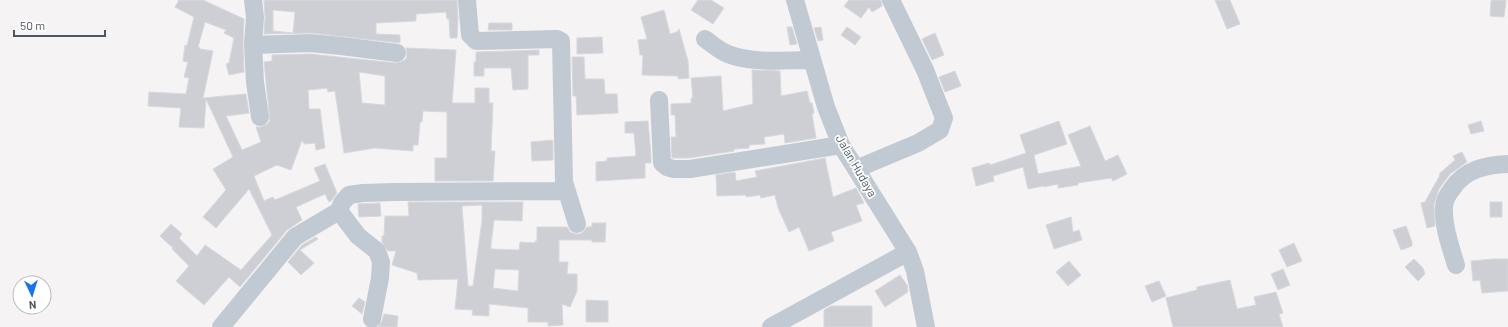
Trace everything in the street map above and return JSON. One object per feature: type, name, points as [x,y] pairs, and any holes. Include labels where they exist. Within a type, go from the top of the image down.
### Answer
[{"type":"street","points":[[252,0],[255,17],[252,45],[260,117]]},
{"type":"street","points":[[467,0],[470,35],[476,41],[557,39],[561,41],[562,150],[564,182],[578,224]]},
{"type":"street","name":"Jalan Hudaya","points":[[795,0],[802,19],[826,107],[841,145],[908,252],[915,271],[926,327]]},
{"type":"street","points":[[856,169],[918,143],[940,130],[944,118],[925,70],[891,0]]},
{"type":"street","points":[[705,39],[726,54],[750,60],[812,60]]},
{"type":"street","points":[[252,45],[310,43],[397,53]]},
{"type":"street","points":[[659,100],[662,163],[672,169],[690,169],[719,165],[841,145]]},
{"type":"street","points":[[1456,265],[1447,231],[1444,211],[1446,200],[1456,183],[1464,175],[1478,168],[1508,164]]},
{"type":"street","points":[[221,327],[295,237],[339,211],[342,203],[349,195],[363,193],[566,191]]},
{"type":"street","points":[[339,211],[358,236],[377,251],[381,262],[380,278],[372,319]]},
{"type":"street","points":[[771,327],[908,252]]},
{"type":"building","points":[[179,0],[203,0],[244,19],[244,72],[229,75],[226,64],[229,63],[234,38],[224,33],[226,30],[205,22],[198,47],[200,49],[213,51],[203,98],[246,94],[249,113],[226,116],[242,150],[261,142],[256,127],[266,125],[270,121],[264,62],[272,61],[272,55],[310,54],[396,63],[406,59],[406,48],[456,50],[452,103],[475,103],[475,88],[489,88],[489,103],[493,103],[491,151],[495,151],[493,181],[435,181],[435,158],[447,158],[447,112],[423,111],[422,122],[420,122],[418,145],[413,145],[413,151],[375,148],[344,153],[335,91],[328,92],[327,88],[308,90],[309,109],[320,109],[325,148],[316,150],[315,143],[304,144],[302,140],[291,170],[277,165],[254,176],[264,201],[273,197],[275,200],[320,181],[314,168],[325,164],[337,193],[329,202],[325,194],[296,207],[302,220],[287,230],[240,287],[229,277],[204,305],[176,281],[189,266],[160,236],[171,224],[182,234],[179,238],[197,256],[205,245],[241,270],[272,235],[249,189],[216,228],[203,217],[226,190],[213,169],[233,157],[206,99],[204,128],[179,127],[181,108],[148,106],[149,92],[186,94],[189,78],[184,77],[188,62],[183,61],[185,45],[187,46],[194,17],[175,7]],"holes":[[[359,72],[385,76],[385,105],[362,103]]]},
{"type":"building","points":[[264,0],[457,0],[457,38],[450,38],[449,19],[447,19],[446,12],[416,14],[416,21],[376,23],[376,34],[400,35],[400,43],[311,33],[264,34]],"holes":[[[273,10],[295,12],[293,33],[273,31]]]},
{"type":"building","points":[[698,0],[711,0],[724,8],[713,24],[691,10]]},
{"type":"building","points":[[849,0],[881,0],[882,6],[872,12],[869,7],[861,18],[844,6]]},
{"type":"building","points":[[1215,0],[1230,0],[1240,24],[1227,29]]},
{"type":"building","points":[[1491,0],[1506,0],[1504,17],[1490,16]]},
{"type":"building","points":[[664,10],[670,34],[677,32],[679,29],[688,61],[689,78],[678,79],[678,76],[642,75],[643,55],[640,55],[638,40],[647,39],[641,17]]},
{"type":"building","points":[[489,23],[512,23],[512,30],[488,30]]},
{"type":"building","points":[[787,27],[792,27],[797,44],[790,45]]},
{"type":"building","points":[[821,27],[823,40],[818,41],[814,28]]},
{"type":"building","points":[[847,27],[861,37],[855,45],[841,35]]},
{"type":"building","points":[[935,33],[944,55],[932,60],[922,39]]},
{"type":"building","points":[[602,37],[603,53],[577,54],[577,38]]},
{"type":"building","points":[[539,50],[539,55],[528,55],[528,89],[513,90],[511,68],[484,68],[484,76],[474,76],[476,52]]},
{"type":"building","points":[[572,57],[584,57],[585,79],[604,79],[605,94],[617,94],[618,113],[577,115],[576,96],[573,96]]},
{"type":"building","points":[[752,70],[780,71],[781,96],[807,91],[814,113],[812,114],[816,138],[785,143],[784,134],[764,137],[765,144],[749,145],[749,148],[734,149],[734,151],[689,158],[672,158],[671,137],[676,137],[675,115],[671,115],[671,104],[691,103],[691,98],[693,98],[691,78],[721,76],[723,111],[753,104]]},
{"type":"building","points":[[955,71],[961,86],[945,92],[939,77]]},
{"type":"building","points":[[648,121],[651,163],[645,163],[645,178],[596,181],[596,162],[607,161],[607,158],[636,156],[634,133],[625,133],[625,122]]},
{"type":"building","points":[[1059,121],[1067,144],[1034,155],[1038,174],[1081,166],[1068,135],[1090,126],[1105,161],[1118,155],[1127,174],[1113,181],[1111,178],[1078,183],[1078,185],[1058,188],[1058,184],[1028,189],[1023,167],[993,176],[994,181],[976,186],[972,168],[989,163],[990,165],[1026,153],[1020,135]]},
{"type":"building","points":[[1481,121],[1484,131],[1471,134],[1468,125]]},
{"type":"building","points":[[553,140],[553,160],[532,161],[531,142]]},
{"type":"building","points":[[1462,152],[1467,162],[1450,174],[1439,189],[1434,204],[1435,226],[1427,228],[1421,203],[1425,202],[1440,175],[1439,174],[1455,160],[1453,156]]},
{"type":"building","points":[[825,158],[833,197],[856,188],[864,203],[856,205],[862,221],[831,232],[834,241],[809,251],[799,227],[789,232],[778,208],[775,195],[761,198],[760,195],[746,197],[746,195],[717,196],[716,175],[735,172],[736,181],[757,177],[755,171]]},
{"type":"building","points":[[408,202],[523,202],[522,221],[494,220],[491,249],[519,250],[520,242],[535,243],[535,241],[537,241],[537,227],[567,227],[570,232],[580,234],[587,227],[592,227],[592,223],[606,223],[605,242],[592,242],[592,240],[559,240],[559,262],[568,262],[567,274],[577,274],[577,291],[570,307],[562,304],[563,325],[548,326],[548,322],[528,322],[528,308],[489,304],[489,316],[472,315],[473,310],[455,309],[458,279],[418,280],[417,273],[392,265],[396,251],[388,251],[382,242],[382,236],[384,236],[385,216],[409,216]],"holes":[[[482,205],[482,220],[473,286],[468,286],[462,206]],[[495,269],[519,270],[518,291],[493,288]]]},
{"type":"building","points":[[1490,202],[1502,202],[1502,217],[1490,217]]},
{"type":"building","points":[[380,203],[381,216],[359,217],[358,204]]},
{"type":"building","points":[[1071,217],[1073,232],[1079,230],[1082,240],[1054,249],[1046,225]]},
{"type":"building","points":[[1406,226],[1412,246],[1401,250],[1393,230]]},
{"type":"building","points":[[316,237],[318,239],[300,250],[314,263],[301,275],[288,262],[302,245]]},
{"type":"building","points":[[1294,243],[1302,261],[1287,267],[1279,250]]},
{"type":"building","points":[[1414,259],[1423,268],[1425,274],[1418,281],[1405,267]]},
{"type":"building","points":[[1508,259],[1508,291],[1482,293],[1480,280],[1473,281],[1471,261]]},
{"type":"building","points":[[1069,261],[1081,275],[1068,286],[1056,272]]},
{"type":"building","points":[[1283,269],[1290,285],[1278,290],[1271,274]]},
{"type":"building","points":[[900,275],[907,285],[908,292],[885,307],[875,291]]},
{"type":"building","points":[[1230,280],[1237,309],[1256,305],[1254,297],[1276,292],[1283,313],[1279,314],[1283,327],[1173,327],[1166,298],[1197,290],[1197,287]]},
{"type":"building","points":[[1159,281],[1166,296],[1152,302],[1145,286]]},
{"type":"building","points":[[359,298],[365,302],[362,314],[352,306]]},
{"type":"building","points":[[586,300],[608,301],[608,322],[586,322]]},
{"type":"building","points":[[831,306],[872,306],[872,327],[824,327],[824,310]]},
{"type":"building","points":[[384,314],[398,316],[397,327],[378,327]]}]
